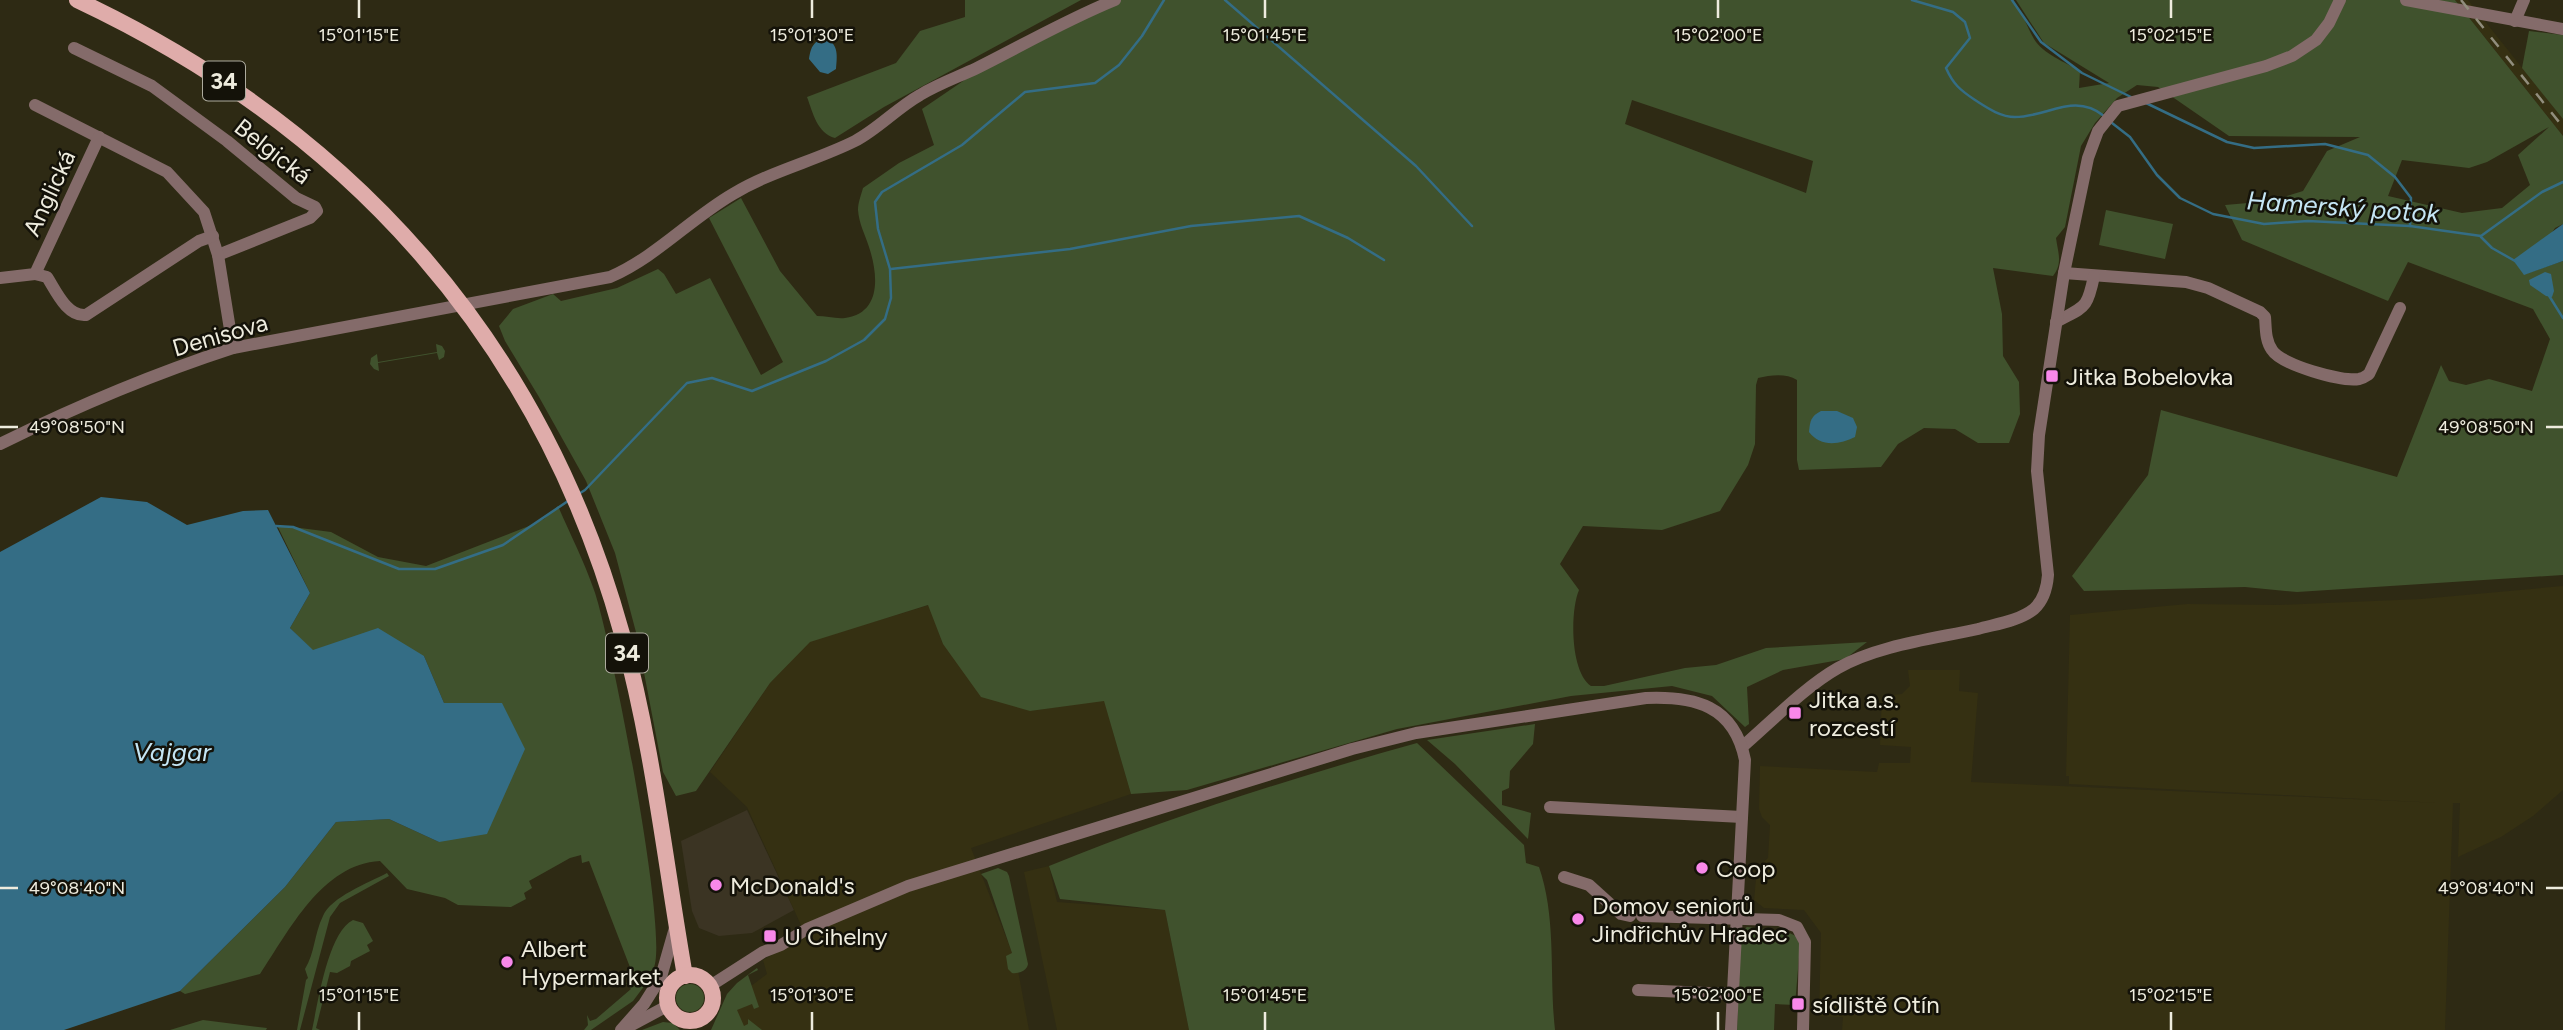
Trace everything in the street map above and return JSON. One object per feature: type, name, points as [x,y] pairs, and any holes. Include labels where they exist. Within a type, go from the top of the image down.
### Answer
[{"type":"main road","name":"34","points":[[77,0],[172,49],[234,88],[280,122],[356,186],[412,244],[463,305],[524,396],[564,472],[613,604],[635,688],[685,976]]},
{"type":"main road","points":[[685,976],[702,978],[710,986],[713,998],[709,1011],[693,1025],[678,1017],[668,1005],[670,987],[685,976]]},
{"type":"street","name":"Denisova","points":[[0,444],[61,415],[194,360],[233,348],[599,279],[633,267],[702,214],[758,180],[830,153],[858,139],[921,94],[1074,17],[1115,0]]},
{"type":"street","points":[[1742,747],[1838,668],[1894,649],[2007,622],[2027,614],[2038,605],[2046,589],[2048,575],[2037,454],[2064,273],[2088,158],[2098,131],[2118,106],[2292,57],[2316,40],[2329,23],[2340,0]]},
{"type":"street","points":[[2406,0],[2563,29]]},
{"type":"street","points":[[2515,21],[2524,0]]},
{"type":"street","name":"Belgická","points":[[74,48],[152,86],[228,141],[296,198],[315,207],[317,211],[310,218],[218,255]]},
{"type":"street","points":[[35,105],[167,172],[204,212],[218,255],[233,348]]},
{"type":"street","name":"Anglická","points":[[0,278],[35,274],[99,136]]},
{"type":"street","points":[[35,274],[47,277],[71,312],[86,316],[199,240],[213,236]]},
{"type":"street","points":[[2064,273],[2186,282],[2208,288],[2260,312],[2265,317],[2271,349],[2280,359],[2292,365],[2347,379],[2359,379],[2369,374],[2400,308]]},
{"type":"street","points":[[2056,322],[2084,307],[2090,299],[2094,276]]},
{"type":"street","points":[[710,986],[763,952],[807,929],[908,886],[1352,749],[1416,733],[1646,698],[1677,697],[1703,704],[1722,716],[1734,730],[1745,760],[1731,1030]]},
{"type":"street","points":[[1550,807],[1742,817]]},
{"type":"street","points":[[1564,877],[1589,885],[1620,914],[1779,920],[1791,923],[1803,934],[1805,942],[1803,1030]]},
{"type":"street","points":[[621,1030],[651,995],[662,977],[676,925]]},
{"type":"street","points":[[1638,990],[1732,994]]},
{"type":"street","points":[[621,1030],[668,1005]]},
{"type":"shaded area","points":[[2455,0],[2468,0],[2563,119],[2563,136]]},
{"type":"shaded area","points":[[2563,586],[2563,790],[2533,816],[2501,837],[2458,857],[2460,803],[2453,803],[2445,1030],[1842,1030],[1843,1017],[1819,1016],[1821,933],[1804,910],[1764,908],[1754,900],[1757,868],[1768,858],[1770,825],[1759,809],[1760,766],[1877,772],[1879,763],[1910,763],[1911,747],[1880,745],[1882,696],[1902,694],[1910,686],[1908,670],[1960,670],[1959,691],[1978,693],[1971,782],[2440,803],[2069,784],[2069,776],[2066,776],[2070,615],[2187,604],[2278,605],[2421,599]]},
{"type":"shaded area","name":"U Cihelny","points":[[929,605],[943,644],[1030,711],[1104,700],[1131,794],[971,848],[1017,965],[1029,1030],[717,1030],[727,1004],[767,974],[763,960],[806,936],[747,807],[710,772],[770,683],[810,641]]},
{"type":"shaded area","points":[[747,810],[794,910],[752,933],[719,936],[699,928],[692,911],[681,841]]},
{"type":"shaded area","points":[[1049,866],[1057,902],[1165,910],[1189,1030],[1057,1030],[1024,872]]},
{"type":"green space","points":[[965,0],[1081,0],[884,107],[835,138],[824,132],[807,97],[896,63],[920,31],[965,17]]},
{"type":"green space","points":[[1119,0],[2012,0],[2038,44],[2080,71],[2079,88],[2109,83],[2044,43],[2016,0],[2455,0],[2563,136],[2563,224],[2555,228],[2525,274],[2563,261],[2563,575],[2297,592],[2245,587],[2084,591],[2072,576],[2148,475],[2161,410],[2397,477],[2441,365],[2449,381],[2466,385],[2489,379],[2532,391],[2550,339],[2533,309],[2408,262],[2388,301],[2242,240],[2225,205],[2271,201],[2303,191],[2327,151],[2360,137],[2229,136],[2158,87],[2137,85],[2117,98],[2095,123],[2081,146],[2065,227],[2056,238],[2059,262],[2053,276],[1993,268],[2002,314],[2003,356],[2019,382],[2020,414],[2009,443],[1978,443],[1955,429],[1924,428],[1898,444],[1881,467],[1799,470],[1797,380],[1773,375],[1758,378],[1755,444],[1748,465],[1720,511],[1662,530],[1583,526],[1560,564],[1579,590],[1574,612],[1574,641],[1579,668],[1591,686],[1604,686],[1685,668],[1716,665],[1766,648],[1867,642],[1845,659],[1783,670],[1747,687],[1749,724],[1745,727],[1712,696],[1672,686],[1571,696],[1397,729],[1187,790],[1131,794],[1104,701],[1030,711],[981,697],[943,644],[928,605],[810,642],[770,683],[696,791],[676,796],[663,772],[637,636],[615,553],[586,481],[505,341],[499,326],[513,309],[553,294],[561,301],[617,288],[658,269],[676,294],[710,278],[761,375],[783,362],[709,218],[741,198],[780,271],[817,316],[845,318],[857,315],[866,309],[871,300],[875,280],[872,258],[858,210],[863,188],[899,163],[934,145],[922,109],[969,77]],"holes":[[[1632,100],[1813,161],[1806,193],[1625,124]],[[2549,127],[2518,155],[2530,185],[2502,208],[2462,213],[2388,196],[2402,160],[2469,168],[2487,162]]]},
{"type":"green space","points":[[2529,31],[2563,35],[2563,119],[2522,68]]},
{"type":"green space","points":[[2106,210],[2173,224],[2165,259],[2099,245]]},
{"type":"green space","points":[[436,344],[442,346],[445,351],[444,357],[439,360],[437,353],[378,363],[379,371],[370,364],[371,358],[377,354],[378,362],[437,352]]},
{"type":"green space","points":[[558,506],[594,590],[613,664],[636,786],[654,905],[656,947],[653,969],[633,975],[589,861],[582,863],[581,855],[570,858],[529,881],[532,888],[524,893],[526,899],[511,907],[458,905],[445,898],[407,889],[380,861],[359,865],[324,887],[295,920],[260,974],[185,994],[180,991],[285,887],[336,822],[389,819],[439,842],[444,703],[424,656],[313,651],[290,628],[310,593],[277,525],[331,532],[378,557],[426,566],[529,526],[544,519]]},
{"type":"green space","points":[[1535,724],[1533,744],[1510,771],[1509,788],[1502,791],[1502,805],[1531,813],[1528,839],[1455,764],[1427,740]]},
{"type":"green space","points":[[1417,743],[1524,845],[1526,863],[1539,867],[1545,887],[1550,927],[1555,1030],[1189,1030],[1165,910],[1060,899],[1049,866],[1231,799]]},
{"type":"green space","points":[[998,868],[1009,876],[1028,964],[1024,970],[1017,973],[1008,969],[1006,956],[1012,953],[987,880],[981,874]]},
{"type":"green space","points":[[387,873],[389,876],[340,903],[330,917],[300,1030],[297,1030],[308,978],[305,969],[327,909],[342,897]]},
{"type":"green space","points":[[353,920],[363,923],[373,941],[367,945],[370,951],[351,961],[350,966],[337,973],[330,972],[316,1028],[320,1030],[312,1030],[331,953],[344,927]]},
{"type":"green space","points":[[1747,927],[1785,931],[1796,936],[1800,945],[1795,1005],[1775,1004],[1774,1030],[1737,1030],[1741,931]]},
{"type":"green space","points":[[757,968],[758,970],[748,975],[759,1007],[754,1009],[752,1004],[737,1010],[744,1026],[748,1024],[748,1019],[762,1030],[711,1030],[727,994],[737,983]]},
{"type":"green space","points":[[646,976],[648,981],[633,1001],[591,1030],[584,1030],[588,1025],[587,1015],[590,1021],[596,1019],[631,989],[626,983]]},
{"type":"green space","points":[[690,984],[700,988],[704,998],[700,1008],[690,1012],[680,1008],[676,998],[680,988]]},
{"type":"green space","points":[[203,1020],[267,1028],[170,1030]]},
{"type":"green space","points":[[663,1022],[673,1023],[680,1030],[642,1030]]},
{"type":"water","points":[[826,38],[835,47],[837,55],[836,69],[828,74],[820,72],[809,59],[813,45]]},
{"type":"water","points":[[2563,224],[2563,261],[2524,275],[2513,260]]},
{"type":"water","points":[[2545,272],[2551,274],[2554,291],[2552,297],[2530,285],[2529,280]]},
{"type":"water","points":[[1821,411],[1837,411],[1853,418],[1857,427],[1855,437],[1830,443],[1813,437],[1809,432],[1811,422]]},
{"type":"water","name":"Vajgar","points":[[101,497],[147,502],[187,525],[243,511],[268,510],[310,593],[290,628],[313,650],[378,628],[424,656],[444,703],[502,703],[525,749],[487,834],[439,842],[389,819],[336,822],[285,887],[180,991],[64,1030],[0,1030],[0,552]]},
{"type":"waterway","name":"Hamerský potok","points":[[577,495],[585,490],[687,383],[712,378],[752,391],[826,361],[864,340],[885,319],[891,298],[890,269],[878,229],[875,202],[882,192],[962,145],[1025,92],[1095,83],[1119,65],[1142,36],[1164,0]]},
{"type":"waterway","points":[[1225,0],[1416,166],[1472,226]]},
{"type":"waterway","name":"Hamerský potok","points":[[1912,0],[1953,12],[1965,22],[1970,38],[1946,68],[1958,86],[1984,106],[2009,117],[2027,116],[2071,106],[2093,109],[2104,116]]},
{"type":"waterway","points":[[2012,0],[2041,42],[2082,73],[2133,98]]},
{"type":"waterway","points":[[2146,103],[2227,142],[2254,148],[2325,144],[2368,155],[2395,177],[2411,198],[2410,226]]},
{"type":"waterway","name":"Hamerský potok","points":[[2112,123],[2130,137],[2157,175],[2180,198],[2213,214],[2264,224],[2308,221],[2410,226],[2481,236],[2542,192],[2563,182]]},
{"type":"waterway","points":[[891,269],[1070,249],[1191,226],[1299,216],[1348,238],[1384,260]]},
{"type":"waterway","points":[[2481,237],[2492,248],[2515,261]]},
{"type":"waterway","points":[[2548,294],[2563,318]]},
{"type":"waterway","name":"Hamerský potok","points":[[276,526],[293,527],[399,569],[435,569],[503,545],[568,501]]},
{"type":"railway","points":[[2461,0],[2563,127]]},
{"type":"place","name":"Jitka Bobelovka","points":[[2052,376]]},
{"type":"place","name":"Jitka a.s. rozcestí","points":[[1795,713]]},
{"type":"place","name":"Coop","points":[[1702,868]]},
{"type":"place","name":"McDonald's","points":[[716,885]]},
{"type":"place","name":"Domov seniorů Jindřichův Hradec","points":[[1578,919]]},
{"type":"place","name":"U Cihelny","points":[[770,936]]},
{"type":"place","name":"Albert Hypermarket","points":[[507,962]]},
{"type":"place","name":"sídliště Otín","points":[[1798,1004]]}]
